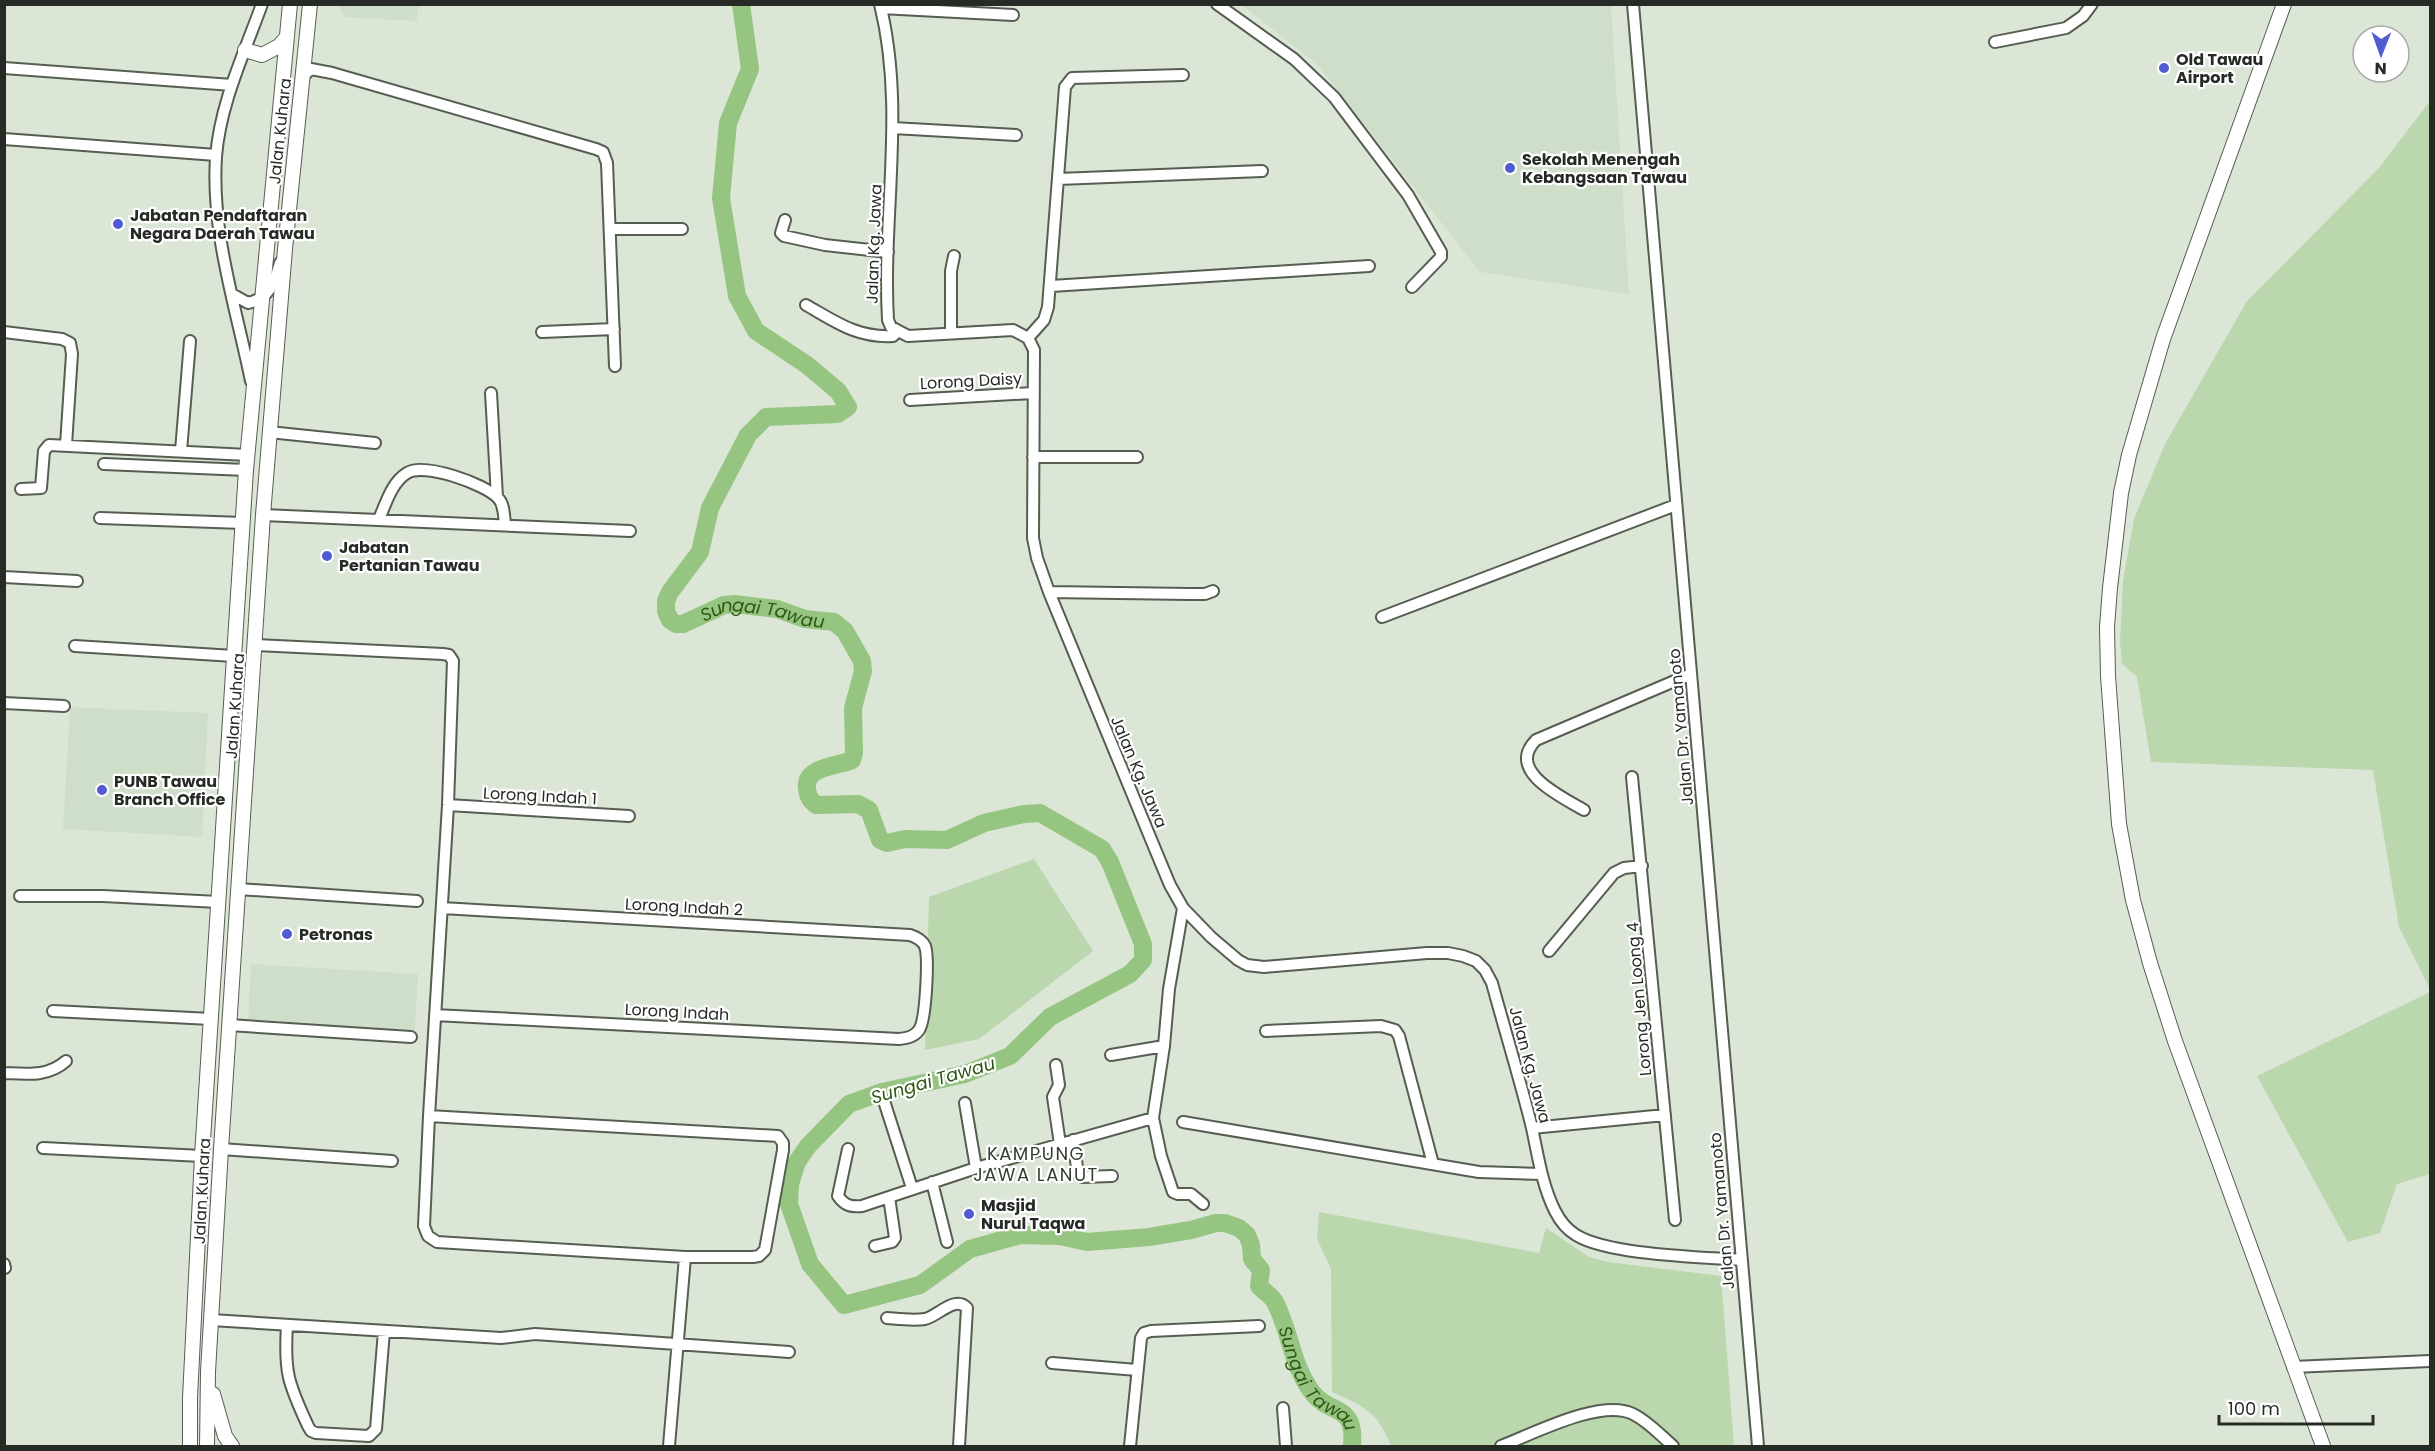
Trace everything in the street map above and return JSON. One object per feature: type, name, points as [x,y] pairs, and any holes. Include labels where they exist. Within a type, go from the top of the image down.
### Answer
[{"type":"main road","name":"Jalan Kuhara","points":[[190,1446],[190,1387],[202,1156],[246,470],[290,4]]},
{"type":"main road","name":"Jalan Kuhara","points":[[207,1446],[208,1372],[221,1149],[263,515],[285,249],[310,4]]},
{"type":"main road","points":[[2284,4],[2189,265],[2144,401],[2121,493],[2114,542],[2107,627],[2108,676],[2119,824],[2133,900],[2175,1041],[2324,1446]]},
{"type":"main road","points":[[245,50],[262,55],[279,46],[286,37]]},
{"type":"main road","points":[[208,1372],[214,1403],[225,1436],[232,1446]]},
{"type":"street","points":[[253,390],[217,217],[216,155],[223,114],[262,4]]},
{"type":"street","points":[[1217,4],[1294,59],[1315,77],[1334,97],[1408,195],[1441,252],[1441,257],[1412,287]]},
{"type":"street","name":"Jalan Dr. Yamanoto","points":[[1633,4],[1758,1446]]},
{"type":"street","points":[[1995,42],[2066,28],[2083,16],[2092,4]]},
{"type":"street","points":[[880,6],[1013,15]]},
{"type":"street","name":"Jalan Kg. Jawa","points":[[880,6],[891,71],[893,128],[888,320],[897,332]]},
{"type":"street","points":[[4,68],[232,85]]},
{"type":"street","points":[[302,77],[311,69],[332,73],[596,149],[603,153],[607,164],[611,229],[615,366]]},
{"type":"street","points":[[806,305],[854,332],[878,337],[893,336],[897,332],[908,336],[1013,330],[1028,338],[1044,320],[1048,307],[1065,87],[1068,81],[1072,78],[1183,75]]},
{"type":"street","points":[[893,128],[1016,135]]},
{"type":"street","points":[[4,139],[216,155]]},
{"type":"street","points":[[1058,179],[1262,171]]},
{"type":"street","points":[[784,220],[781,233],[784,236],[825,245],[888,252]]},
{"type":"street","points":[[611,229],[682,230]]},
{"type":"street","points":[[232,294],[248,303],[261,299],[272,290],[285,249]]},
{"type":"street","points":[[951,333],[951,271],[954,256]]},
{"type":"street","points":[[1051,286],[1369,266]]},
{"type":"street","points":[[542,332],[614,329]]},
{"type":"street","points":[[4,332],[62,339],[70,343],[72,354],[66,445]]},
{"type":"street","name":"Jalan Kg. Jawa","points":[[1028,338],[1034,350],[1033,538],[1037,558],[1170,885],[1183,908],[1227,952],[1247,965],[1264,967],[1426,953],[1463,956],[1476,961],[1485,970],[1492,983],[1532,1128],[1541,1173],[1551,1201],[1564,1226],[1584,1240],[1597,1244],[1641,1251],[1742,1260]]},
{"type":"street","points":[[181,451],[190,342]]},
{"type":"street","points":[[491,393],[497,497],[503,507],[505,524]]},
{"type":"street","name":"Lorong Daisy","points":[[910,400],[1033,393]]},
{"type":"street","points":[[269,432],[375,443]]},
{"type":"street","points":[[21,489],[41,488],[44,451],[49,445],[248,455]]},
{"type":"street","points":[[1033,458],[1137,457]]},
{"type":"street","points":[[104,464],[246,470]]},
{"type":"street","points":[[379,519],[397,481],[410,471],[431,470],[456,476],[497,497]]},
{"type":"street","points":[[1382,616],[1676,505]]},
{"type":"street","points":[[263,515],[630,531]]},
{"type":"street","points":[[100,518],[243,523]]},
{"type":"street","points":[[4,577],[77,581]]},
{"type":"street","points":[[1049,592],[1197,594],[1213,591]]},
{"type":"street","points":[[256,645],[449,655],[455,668],[429,1116],[424,1226],[428,1236],[437,1242],[686,1257],[753,1257],[759,1256],[765,1250],[783,1150],[783,1143],[778,1136],[429,1116]]},
{"type":"street","points":[[75,646],[234,656]]},
{"type":"street","points":[[1584,810],[1535,780],[1527,758],[1529,747],[1536,740],[1691,674]]},
{"type":"street","points":[[4,703],[64,706]]},
{"type":"street","name":"Lorong Jen Loong 4","points":[[1632,777],[1675,1220]]},
{"type":"street","name":"Lorong Indah 1","points":[[448,805],[629,816]]},
{"type":"street","points":[[1549,951],[1614,873],[1624,868],[1642,866]]},
{"type":"street","points":[[238,889],[417,901]]},
{"type":"street","points":[[20,896],[103,896],[218,903]]},
{"type":"street","name":"Lorong Indah 2","points":[[442,908],[910,935],[922,942],[927,953],[924,1017],[921,1028],[916,1034]]},
{"type":"street","points":[[1183,908],[1169,988],[1164,1046],[1153,1118],[1161,1156],[1173,1192],[1191,1194],[1203,1204]]},
{"type":"street","points":[[53,1011],[211,1019]]},
{"type":"street","name":"Lorong Indah","points":[[435,1014],[899,1039],[909,1038],[916,1034]]},
{"type":"street","points":[[229,1025],[411,1037]]},
{"type":"street","points":[[1266,1031],[1381,1026],[1395,1030],[1399,1036],[1433,1164]]},
{"type":"street","points":[[1111,1054],[1164,1046]]},
{"type":"street","points":[[4,1072],[31,1075],[48,1072],[66,1061]]},
{"type":"street","points":[[1056,1065],[1059,1085],[1053,1097],[1060,1144]]},
{"type":"street","points":[[884,1101],[912,1188]]},
{"type":"street","points":[[965,1102],[976,1168]]},
{"type":"street","points":[[1532,1128],[1665,1115]]},
{"type":"street","points":[[848,1149],[838,1196],[842,1203],[852,1207],[862,1206],[976,1168],[1153,1118]]},
{"type":"street","points":[[1183,1122],[1479,1172],[1541,1173]]},
{"type":"street","points":[[1073,1140],[1078,1174],[1082,1177],[1112,1176]]},
{"type":"street","points":[[43,1148],[202,1156]]},
{"type":"street","points":[[221,1149],[393,1161]]},
{"type":"street","points":[[932,1182],[947,1242]]},
{"type":"street","points":[[875,1246],[892,1242],[895,1238],[889,1197]]},
{"type":"street","points":[[669,1446],[686,1257]]},
{"type":"street","points":[[886,1318],[927,1318],[957,1303],[967,1308],[959,1446]]},
{"type":"street","points":[[211,1320],[501,1338],[535,1334],[789,1352]]},
{"type":"street","points":[[287,1325],[286,1374],[311,1431],[316,1433],[369,1436],[373,1434],[376,1429],[384,1331]]},
{"type":"street","points":[[1130,1446],[1140,1338],[1143,1333],[1151,1330],[1259,1326]]},
{"type":"street","points":[[2294,1366],[2430,1361]]},
{"type":"street","points":[[1052,1363],[1137,1370]]},
{"type":"street","points":[[1283,1408],[1286,1446]]},
{"type":"street","points":[[1501,1446],[1588,1412],[1607,1410],[1630,1412],[1647,1421],[1672,1446]]},
{"type":"shaded area","points":[[337,4],[418,5],[417,21],[344,17]]},
{"type":"shaded area","name":"Sekolah Menengah Kebangsaan Tawau","points":[[1242,5],[1611,5],[1629,294],[1480,272],[1318,65]]},
{"type":"shaded area","points":[[70,707],[208,713],[202,837],[63,829]]},
{"type":"shaded area","points":[[251,964],[418,974],[415,1030],[248,1021]]},
{"type":"green space","points":[[2430,101],[2430,989],[2399,927],[2373,770],[2151,762],[2137,677],[2122,664],[2120,641],[2123,581],[2134,519],[2165,444],[2247,301],[2379,168]]},
{"type":"green space","points":[[1034,859],[1093,951],[979,1039],[925,1050],[929,897]]},
{"type":"green space","points":[[2430,992],[2430,1174],[2397,1184],[2380,1233],[2348,1242],[2257,1076]]},
{"type":"green space","points":[[1319,1212],[1539,1253],[1546,1228],[1589,1257],[1608,1262],[1721,1276],[1734,1446],[1391,1446],[1375,1417],[1361,1406],[1332,1392],[1331,1269],[1317,1239]]},
{"type":"waterway","name":"Sungai Tawau","points":[[741,4],[750,69],[728,123],[721,198],[737,296],[756,331],[807,365],[838,391],[848,407],[838,414],[766,417],[748,435],[710,508],[700,552],[670,592],[666,601],[666,611],[670,620],[676,624],[683,624],[724,605],[734,604],[777,609],[805,619],[834,622],[845,631],[862,661],[863,671],[853,708],[854,753],[852,760],[823,768],[811,776],[807,781],[807,789],[812,802],[816,805],[858,804],[869,810],[880,840],[887,843],[905,839],[947,840],[984,823],[1024,814],[1040,813],[1102,849],[1110,862],[1143,944],[1143,960],[1130,974],[1050,1017],[1010,1056],[965,1074],[882,1092],[849,1104],[808,1146],[797,1162],[790,1184],[789,1204],[810,1264],[844,1305],[920,1285],[970,1249],[1020,1235],[1060,1236],[1087,1242],[1149,1237],[1225,1223],[1239,1228],[1247,1235],[1251,1245],[1252,1259],[1261,1270],[1259,1286],[1275,1302],[1305,1382],[1319,1399],[1346,1416],[1350,1422],[1352,1446]]},
{"type":"place","name":"Old Tawau Airport","points":[[2164,68]]},
{"type":"place","name":"Sekolah Menengah Kebangsaan Tawau","points":[[1510,168]]},
{"type":"place","name":"Jabatan Pendaftaran Negara Daerah Tawau","points":[[118,224]]},
{"type":"place","name":"Jabatan Pertanian Tawau","points":[[327,556]]},
{"type":"place","name":"PUNB Tawau Branch Office","points":[[102,790]]},
{"type":"place","name":"Petronas","points":[[287,934]]},
{"type":"place","name":"Masjid Nurul Taqwa","points":[[969,1214]]},
{"type":"district","name":"KAMPUNG JAWA LANUT","points":[[1036,1163]]}]
